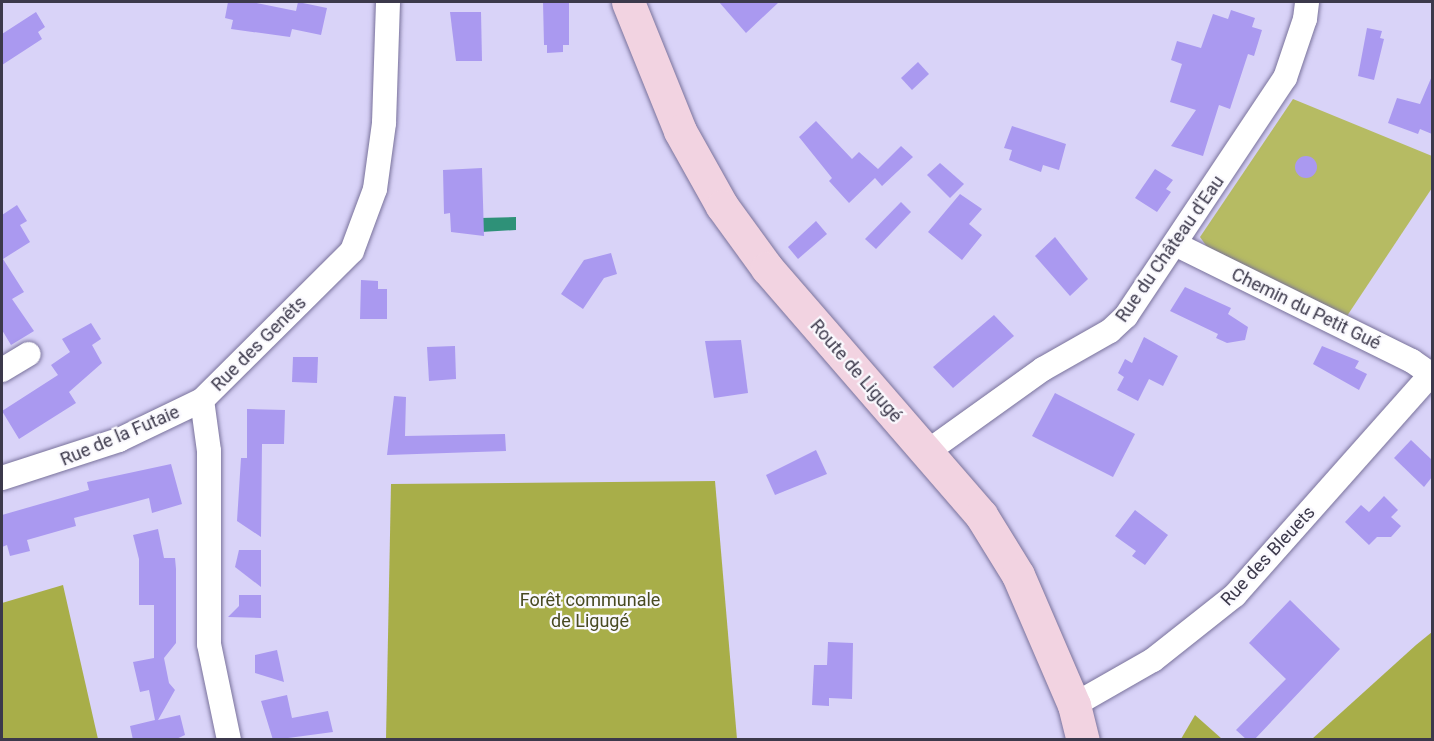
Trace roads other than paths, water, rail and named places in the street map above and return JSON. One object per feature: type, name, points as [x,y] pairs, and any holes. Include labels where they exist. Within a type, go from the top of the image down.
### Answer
[{"type":"street","name":"Rue des Genêts","points":[[230,740],[208,644],[209,451],[202,400],[352,251],[375,189],[384,123],[388,2]]},
{"type":"street","name":"Route de Ligugé","points":[[628,2],[680,131],[722,206],[767,268],[981,515],[1018,575],[1074,705],[1083,740]]},
{"type":"street","name":"Rue du Château d'Eau","points":[[927,452],[1043,369],[1110,331],[1126,316],[1177,245],[1286,78],[1305,19],[1307,2]]},
{"type":"street","name":"Chemin du Petit Gué","points":[[1177,245],[1412,361],[1432,374]]},
{"type":"street","points":[[2,370],[29,354]]},
{"type":"street","name":"Rue des Bleuets","points":[[1074,705],[1153,660],[1235,595],[1432,374]]},
{"type":"street","name":"Rue de la Futaie","points":[[2,478],[119,440],[202,400]]},
{"type":"park label","name":"Forêt communale de Ligugé","points":[[590,611]]}]
